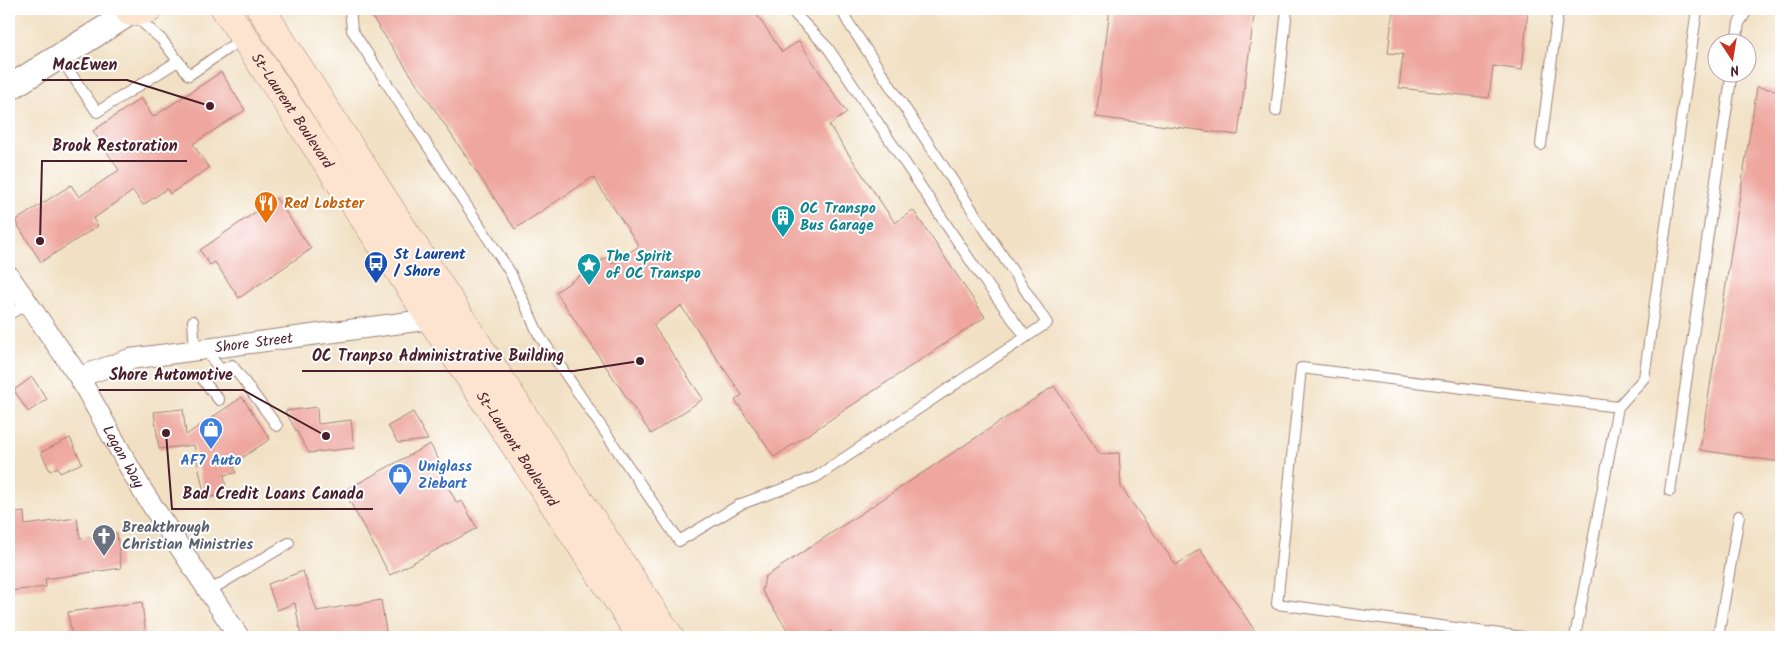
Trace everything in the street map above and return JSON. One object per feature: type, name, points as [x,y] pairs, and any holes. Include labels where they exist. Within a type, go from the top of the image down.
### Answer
[{"type":"main road","points":[[202,9],[236,24]]},
{"type":"main road","name":"St-Laurent Boulevard","points":[[261,9],[551,458],[670,637]]},
{"type":"main road","points":[[270,9],[278,35]]},
{"type":"main road","name":"St-Laurent Boulevard","points":[[236,24],[642,637]]},
{"type":"street","points":[[9,88],[137,10]]},
{"type":"street","name":"Lagan Way","points":[[9,276],[79,377],[142,490],[239,637]]},
{"type":"street","name":"Shore Street","points":[[79,377],[130,359],[432,319]]},
{"type":"lane","points":[[350,9],[352,30],[510,272],[539,335],[679,541],[741,504],[816,477],[1047,323],[841,9]]},
{"type":"lane","points":[[790,9],[828,48],[978,272],[1026,337]]},
{"type":"lane","points":[[1276,111],[1287,9]]},
{"type":"lane","points":[[1574,637],[1618,407],[1644,378],[1697,9]]},
{"type":"lane","points":[[1738,32],[1739,23],[1748,9]]},
{"type":"lane","points":[[137,10],[189,75],[236,24]]},
{"type":"lane","points":[[1541,145],[1558,10]]},
{"type":"lane","points":[[59,56],[97,112],[178,61]]},
{"type":"lane","points":[[1670,491],[1731,82]]},
{"type":"lane","points":[[9,314],[28,304]]},
{"type":"lane","points":[[193,321],[200,349],[221,370]]},
{"type":"lane","points":[[219,400],[203,380],[232,365],[277,426]]},
{"type":"lane","points":[[1523,637],[1277,604],[1301,368],[1618,407]]},
{"type":"lane","points":[[1718,637],[1739,516]]},
{"type":"lane","points":[[209,591],[289,544]]},
{"type":"building","name":"OC Transpo Bus Garage","points":[[385,9],[753,9],[782,52],[799,41],[847,113],[829,125],[895,223],[913,210],[985,317],[774,457],[735,400],[742,395],[681,306],[653,325],[703,399],[651,434],[556,292],[607,257],[612,264],[639,246],[593,177],[515,229],[372,17]]},
{"type":"building","points":[[1110,9],[1255,9],[1238,135],[1096,117]]},
{"type":"building","points":[[1393,9],[1528,9],[1522,70],[1493,66],[1489,98],[1399,88],[1403,54],[1388,53]]},
{"type":"building","points":[[221,72],[245,110],[193,144],[209,168],[170,194],[167,189],[143,205],[133,191],[93,219],[98,226],[41,262],[15,221],[71,185],[79,197],[119,170],[93,131],[141,98],[153,117]]},
{"type":"building","points":[[1757,87],[1781,91],[1781,462],[1700,450]]},
{"type":"building","name":"Red Lobster","points":[[276,198],[311,249],[239,298],[215,262],[210,265],[200,250]]},
{"type":"building","points":[[32,377],[47,399],[28,412],[14,390]]},
{"type":"building","points":[[1054,386],[1100,454],[1119,453],[1121,487],[1176,565],[1200,549],[1259,637],[835,637],[831,631],[822,637],[792,637],[762,591],[765,577]]},
{"type":"building","points":[[242,397],[270,439],[233,464],[236,473],[224,475],[227,494],[205,498],[194,445],[159,449],[154,412],[183,409],[186,435]]},
{"type":"building","points":[[317,407],[318,424],[351,420],[354,448],[309,453],[285,411]]},
{"type":"building","points":[[413,412],[428,440],[398,443],[388,426]]},
{"type":"building","points":[[70,438],[82,463],[60,473],[58,467],[50,471],[41,452]]},
{"type":"building","name":"Uniglass Ziebart","points":[[430,444],[444,469],[439,471],[457,503],[462,501],[477,528],[390,575],[344,491]]},
{"type":"building","points":[[24,512],[25,525],[77,518],[80,538],[117,533],[121,568],[45,579],[46,587],[9,591],[9,514]]},
{"type":"building","points":[[303,571],[317,611],[381,600],[387,637],[301,637],[295,603],[277,610],[268,584]]},
{"type":"building","points":[[142,602],[146,637],[72,637],[68,612]]},
{"type":"place","name":"MacEwen","points":[[210,106]]},
{"type":"place","name":"Red Lobster","points":[[266,224]]},
{"type":"place","name":"OC Transpo Bus Garage","points":[[783,238]]},
{"type":"place","name":"Brook Restoration","points":[[40,241]]},
{"type":"place","name":"St Laurent / Shore","points":[[376,284]]},
{"type":"place","name":"The Spirit of OC Transpo","points":[[589,286]]},
{"type":"place","name":"OC Tranpso Administrative Building","points":[[640,361]]},
{"type":"place","name":"Bad Credit Loans Canada","points":[[166,433]]},
{"type":"place","name":"Shore Automotive","points":[[326,436]]},
{"type":"place","name":"AF7 Auto","points":[[211,450]]},
{"type":"place","name":"Uniglass Ziebart","points":[[400,496]]},
{"type":"place","name":"Breakthrough Christian Ministries","points":[[104,557]]}]
